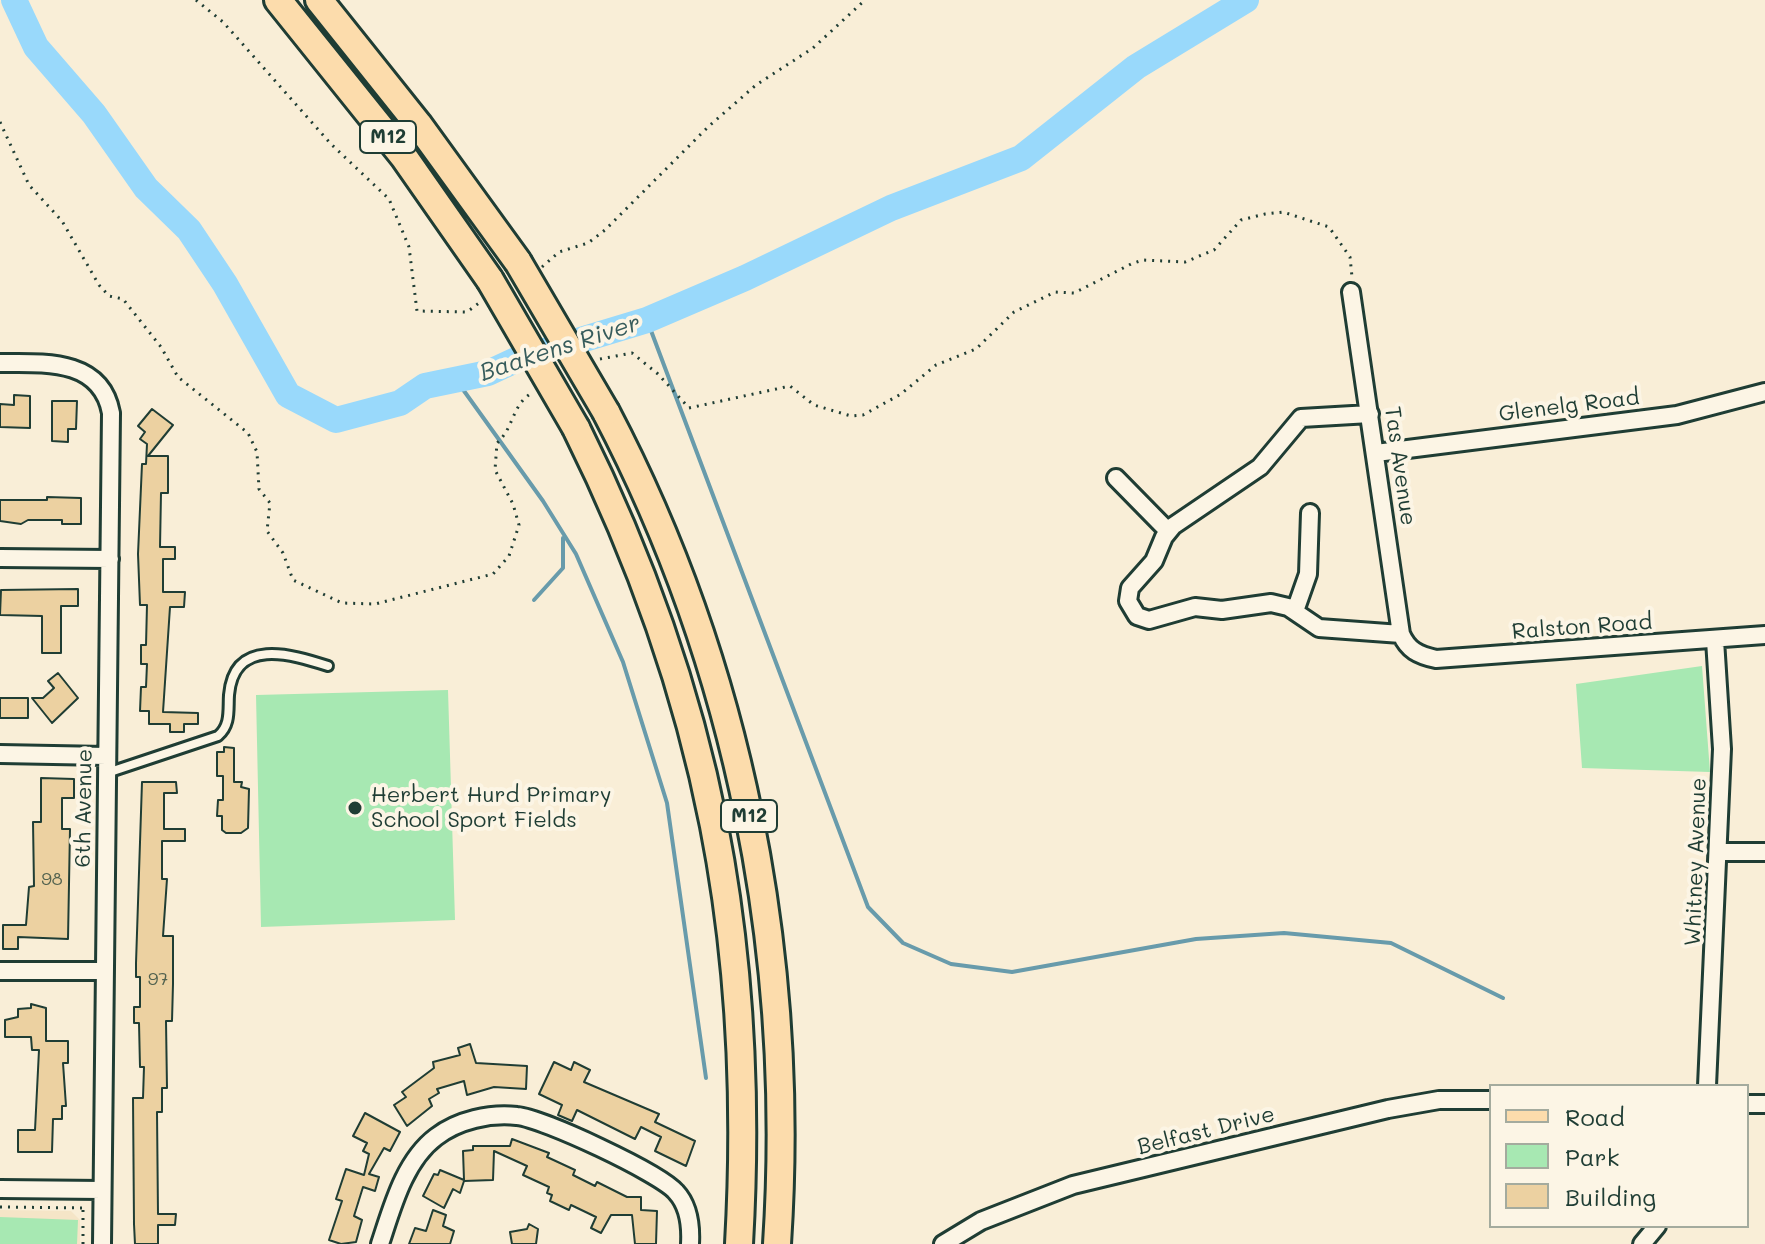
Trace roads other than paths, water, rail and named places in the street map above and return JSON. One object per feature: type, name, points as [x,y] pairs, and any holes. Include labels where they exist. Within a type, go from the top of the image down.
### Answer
[{"type":"main road","name":"M12","points":[[278,0],[404,157],[576,428],[614,505],[664,628],[685,695],[719,839],[735,951],[743,1065],[739,1244]]},
{"type":"main road","name":"M12","points":[[319,0],[418,124],[524,268],[606,412],[666,540],[729,730],[765,903],[778,1019],[781,1128],[777,1244]]},
{"type":"street","name":"Tas Avenue","points":[[1351,292],[1403,639]]},
{"type":"street","name":"6th Avenue","points":[[0,363],[56,363],[82,372],[104,394],[111,413],[102,1244]]},
{"type":"street","name":"Glenelg Road","points":[[1376,453],[1677,415],[1765,392]]},
{"type":"street","points":[[1116,478],[1168,531],[1260,467],[1298,420],[1308,415],[1370,414]]},
{"type":"street","points":[[1295,611],[1308,574],[1310,513]]},
{"type":"street","name":"Ralston Road","points":[[1168,531],[1154,561],[1130,588],[1128,601],[1137,616],[1149,620],[1186,608],[1222,610],[1261,603],[1281,604],[1319,628],[1403,639],[1422,656],[1436,659],[1765,635]]},
{"type":"street","points":[[0,558],[110,559]]},
{"type":"street","name":"Whitney Avenue","points":[[1707,1084],[1722,749],[1715,640]]},
{"type":"street","points":[[0,754],[106,764]]},
{"type":"street","points":[[1719,852],[1765,852]]},
{"type":"street","points":[[0,971],[104,971]]},
{"type":"street","name":"Belfast Drive","points":[[943,1244],[994,1215],[1073,1185],[1388,1109],[1439,1100],[1489,1100]]},
{"type":"street","points":[[380,1244],[400,1188],[424,1148],[448,1129],[468,1121],[505,1115],[535,1120],[663,1181],[684,1205],[690,1244]]},
{"type":"street","points":[[0,1189],[102,1190]]},
{"type":"street","points":[[1642,1244],[1655,1228]]},
{"type":"lane","points":[[106,764],[218,736],[227,726],[232,676],[237,668],[255,656],[282,653],[328,666]]},
{"type":"waterway","name":"Baakens River","points":[[14,0],[36,47],[94,114],[146,188],[189,230],[225,284],[288,395],[336,420],[400,403],[425,386],[488,373],[518,359],[647,320],[745,278],[891,208],[1021,158],[1136,67],[1246,0]]},
{"type":"waterway","points":[[647,320],[868,907],[903,943],[951,964],[1012,972],[1196,939],[1284,933],[1391,943],[1503,998]]},
{"type":"waterway","points":[[454,377],[543,501],[576,554],[623,662],[667,803],[706,1078]]},
{"type":"waterway","points":[[534,600],[563,568],[563,538]]},
{"type":"place","name":"Herbert Hurd Primary School Sport Fields","points":[[355,808]]}]
